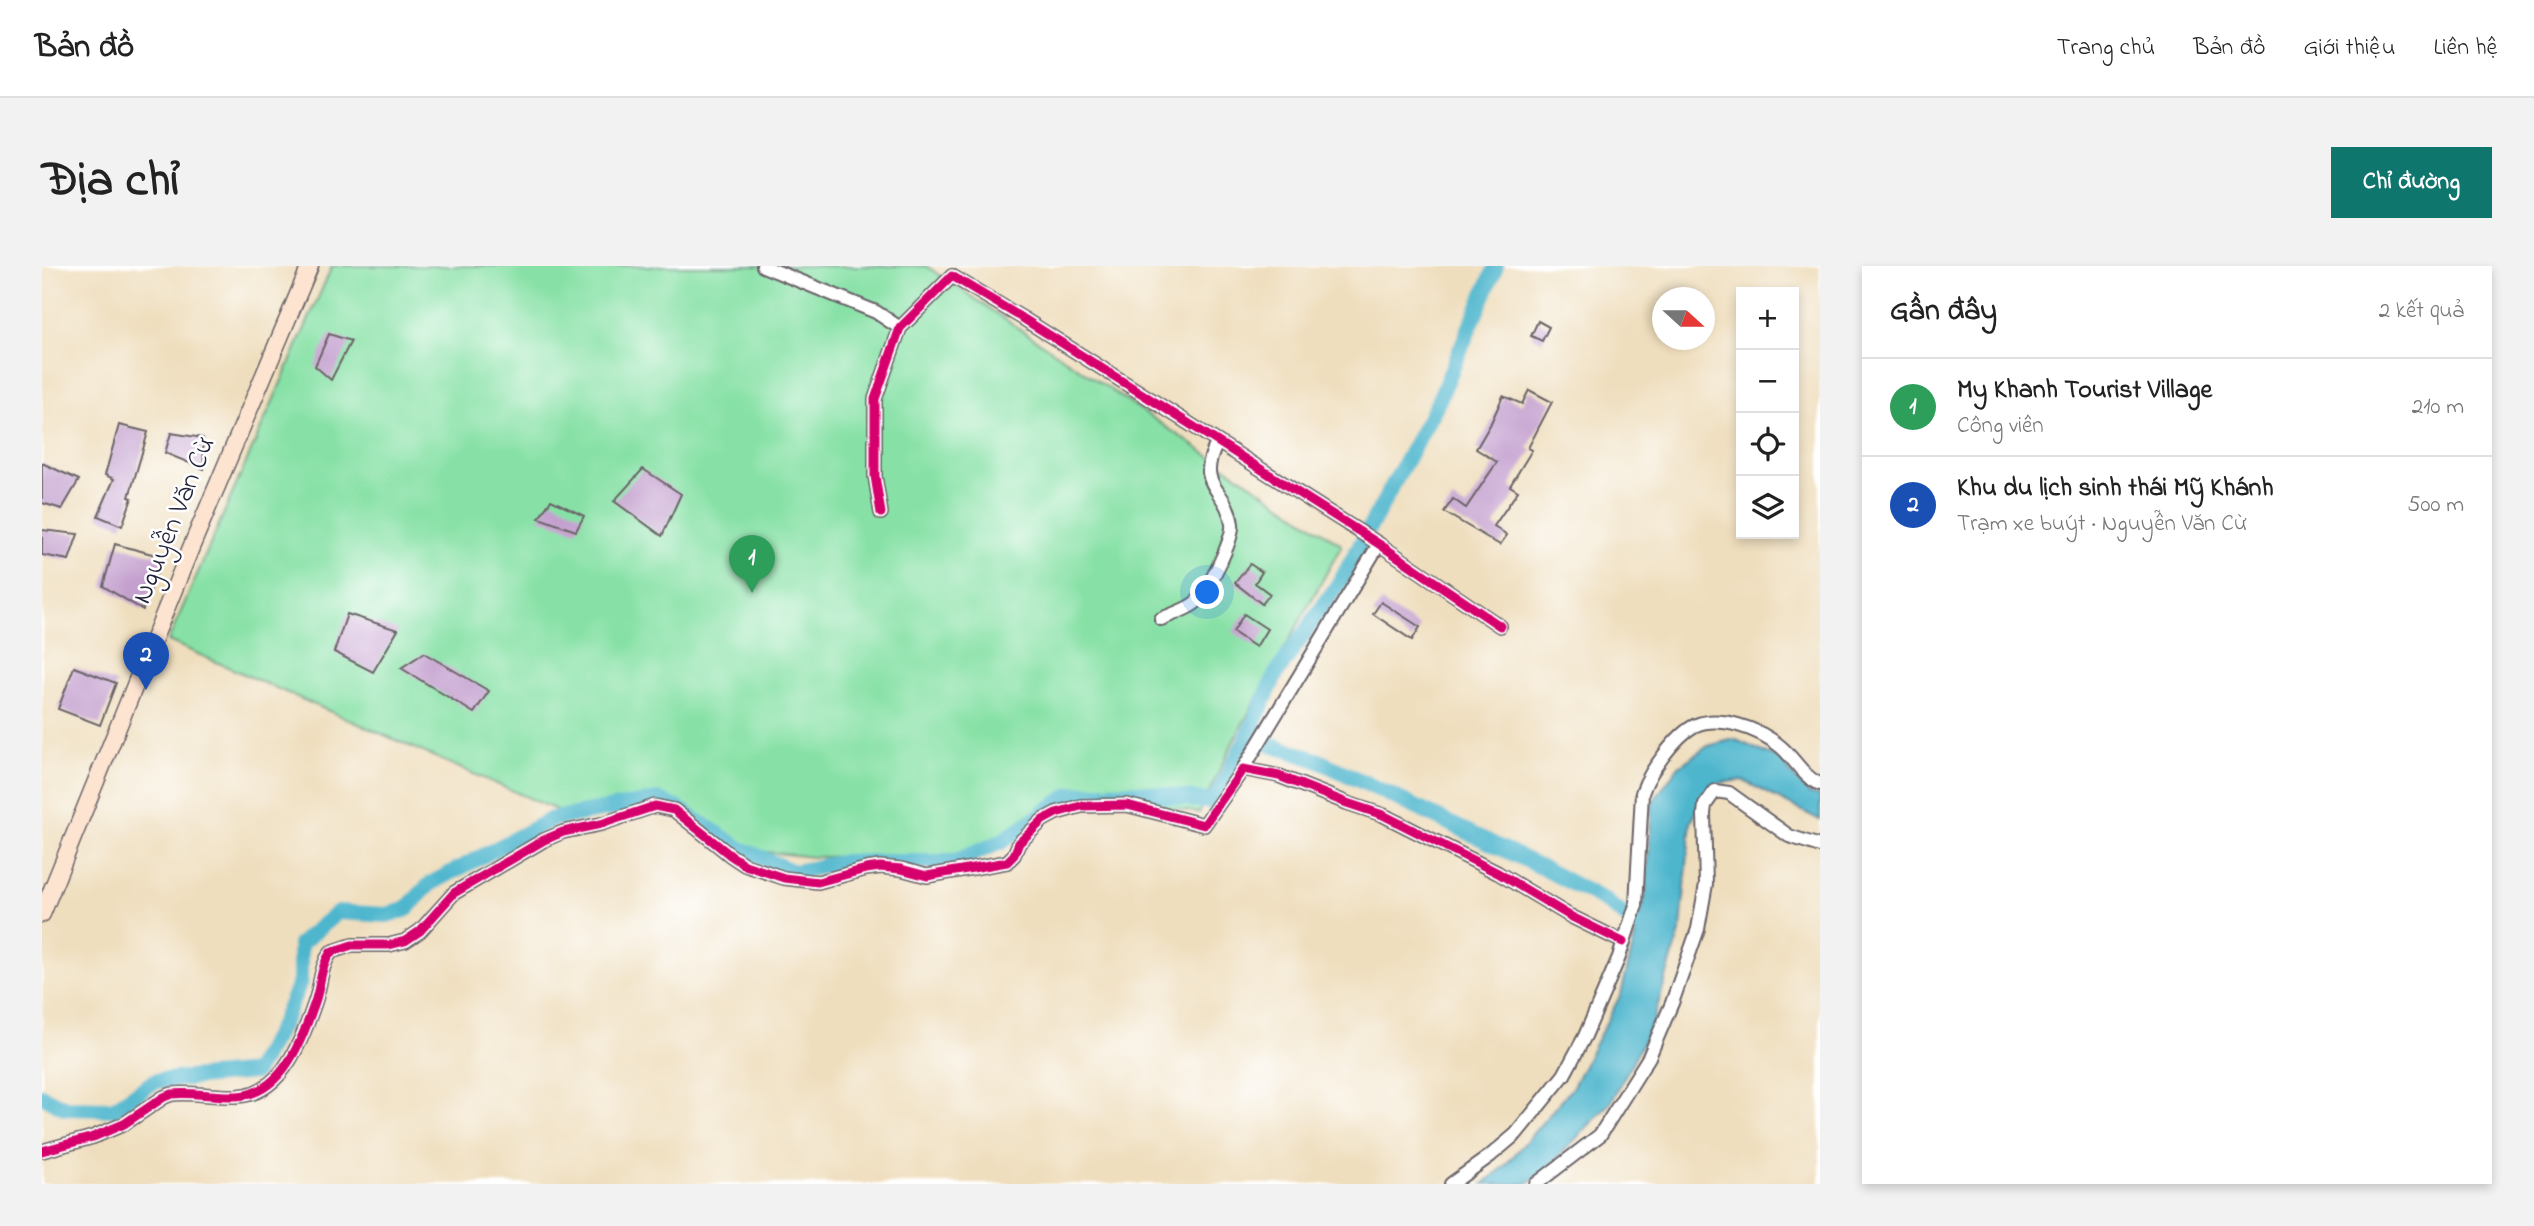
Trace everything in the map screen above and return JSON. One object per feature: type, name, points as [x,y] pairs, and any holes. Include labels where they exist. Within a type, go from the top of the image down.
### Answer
[{"type":"main road","name":"Nguyễn Văn Cừ","points":[[42,914],[190,550],[310,266]]},
{"type":"street","points":[[763,266],[876,312],[900,328]]},
{"type":"street","points":[[881,513],[875,476],[875,399],[900,328],[952,276],[1355,529],[1500,626]]},
{"type":"street","points":[[1161,619],[1189,607],[1201,597],[1232,530],[1230,515],[1209,474],[1208,460],[1217,443]]},
{"type":"street","points":[[42,1151],[93,1137],[124,1124],[172,1094],[239,1096],[248,1095],[264,1087],[283,1070],[293,1053],[317,998],[323,966],[331,952],[352,945],[389,945],[405,941],[420,930],[454,893],[552,836],[601,824],[648,807],[663,807],[682,815],[737,860],[784,878],[818,882],[880,867],[927,876],[1007,862],[1014,855],[1019,843],[1043,820],[1081,806],[1126,805],[1204,825],[1243,769],[1378,544]]},
{"type":"street","points":[[1451,1184],[1516,1133],[1564,1074],[1585,1035],[1619,957],[1636,905],[1642,793],[1647,779],[1675,741],[1688,730],[1712,720],[1748,727],[1779,745],[1808,777],[1820,784]]},
{"type":"street","points":[[1243,769],[1287,779],[1383,815],[1498,873],[1570,916],[1625,938]]},
{"type":"street","points":[[1536,1184],[1600,1135],[1649,1057],[1687,962],[1700,919],[1706,884],[1703,825],[1705,805],[1715,790],[1729,793],[1789,836],[1820,846]]},
{"type":"green space","points":[[332,266],[926,266],[1342,545],[1236,736],[1199,813],[1070,790],[974,855],[813,857],[757,851],[663,795],[568,815],[168,641]]},
{"type":"water","points":[[1734,739],[1779,759],[1809,794],[1820,796],[1820,820],[1742,780],[1711,784],[1691,822],[1681,929],[1652,1024],[1612,1101],[1544,1172],[1526,1184],[1483,1184],[1505,1166],[1572,1088],[1621,994],[1646,893],[1652,803],[1679,766],[1708,746]]},
{"type":"building","points":[[1538,321],[1549,327],[1542,341],[1531,336]]},
{"type":"building","points":[[329,334],[351,341],[331,380],[315,366]]},
{"type":"building","points":[[1529,390],[1552,402],[1528,448],[1532,450],[1510,486],[1518,491],[1494,526],[1507,535],[1500,545],[1444,512],[1453,499],[1466,508],[1497,462],[1476,449],[1503,396],[1522,404]]},
{"type":"building","points":[[119,425],[148,432],[129,497],[132,498],[122,526],[98,516],[114,479],[105,475]]},
{"type":"building","points":[[171,433],[203,438],[204,469],[165,453]]},
{"type":"building","points":[[42,463],[79,480],[62,509],[42,503]]},
{"type":"building","points":[[643,469],[681,494],[662,536],[614,501]]},
{"type":"building","points":[[551,500],[584,516],[576,531],[539,518]]},
{"type":"building","points":[[42,530],[78,534],[69,560],[42,555]]},
{"type":"building","points":[[115,544],[163,557],[143,610],[103,586]]},
{"type":"building","points":[[1250,564],[1262,572],[1255,583],[1270,594],[1262,604],[1235,583]]},
{"type":"building","points":[[1381,602],[1420,627],[1412,640],[1373,614]]},
{"type":"building","points":[[347,614],[398,630],[373,672],[334,652]]},
{"type":"building","points":[[1244,614],[1267,629],[1256,647],[1233,632]]},
{"type":"building","points":[[424,653],[489,691],[474,713],[401,668]]},
{"type":"building","points":[[74,667],[116,683],[100,725],[58,709]]},
{"type":"waterway","points":[[1496,266],[1438,402],[1340,582],[1276,674],[1252,727],[1267,743],[1317,760],[1543,868],[1605,901],[1655,939]]},
{"type":"waterway","points":[[42,1096],[65,1108],[113,1109],[155,1081],[255,1072],[282,1024],[300,982],[300,944],[338,912],[386,915],[405,910],[430,884],[552,819],[657,800],[677,808],[741,849],[794,872],[845,862],[954,862],[1001,842],[1071,794],[1140,792],[1214,802],[1252,727]]},
{"type":"cycle path","points":[[881,513],[875,476],[875,399],[900,328],[952,276],[1379,544],[1500,626]]},
{"type":"cycle path","points":[[42,1151],[93,1137],[124,1124],[172,1094],[237,1096],[253,1093],[267,1086],[297,1047],[331,952],[352,945],[389,945],[405,941],[420,931],[454,893],[544,840],[655,806],[674,810],[745,865],[784,878],[818,882],[880,867],[927,876],[1007,862],[1014,855],[1019,843],[1043,820],[1081,806],[1127,805],[1204,825],[1243,769],[1279,776],[1383,815],[1498,873],[1570,916],[1623,942]]},
{"type":"place","name":"My Khanh Tourist Village","points":[[752,593]]},
{"type":"place","name":"Khu du lịch sinh thái Mỹ Khánh","points":[[146,690]]}]
